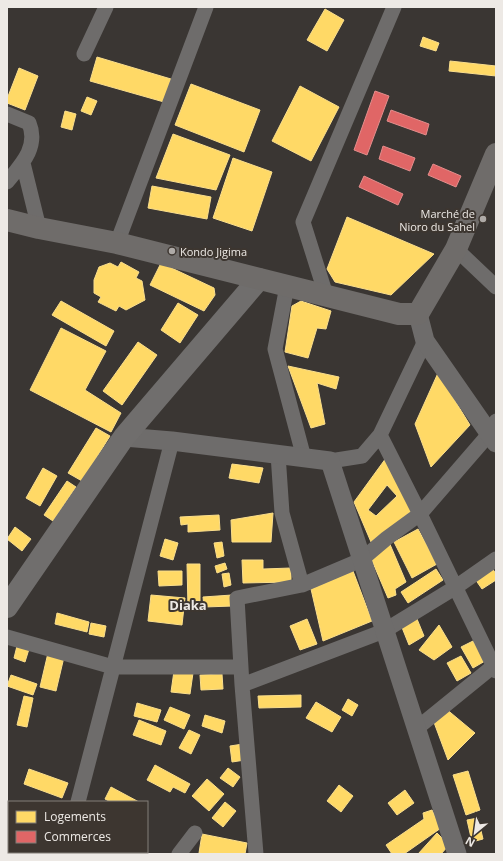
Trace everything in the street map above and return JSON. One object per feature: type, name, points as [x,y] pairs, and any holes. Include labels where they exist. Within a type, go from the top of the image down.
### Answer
[{"type":"main road","points":[[7,220],[38,228],[117,243],[399,314],[418,314],[456,249],[496,154]]},
{"type":"main road","points":[[7,607],[124,437],[259,279]]},
{"type":"street","points":[[84,54],[106,7]]},
{"type":"street","points":[[117,243],[206,7]]},
{"type":"street","points":[[326,295],[303,222],[394,7]]},
{"type":"street","points":[[7,114],[29,123],[33,132],[32,144],[23,162],[7,182]]},
{"type":"street","points":[[23,162],[38,228]]},
{"type":"street","points":[[456,249],[496,288]]},
{"type":"street","points":[[287,286],[275,349],[304,458]]},
{"type":"street","points":[[256,854],[242,686],[237,598],[302,585],[361,560],[387,538],[420,514],[494,432],[425,342],[418,314]]},
{"type":"street","points":[[124,437],[172,441],[330,462],[362,456],[380,435],[425,342]]},
{"type":"street","points":[[380,435],[495,667],[416,729]]},
{"type":"street","points":[[78,801],[172,441]]},
{"type":"street","points":[[278,454],[282,513],[302,585]]},
{"type":"street","points":[[330,462],[457,854]]},
{"type":"street","points":[[242,686],[384,631],[456,588],[496,559]]},
{"type":"street","points":[[7,637],[113,667],[241,667]]},
{"type":"street","points":[[178,854],[195,833]]},
{"type":"building: Logements","points":[[325,9],[344,20],[327,51],[307,40]]},
{"type":"building: Logements","points":[[423,37],[439,43],[436,51],[420,46]]},
{"type":"building: Logements","points":[[97,57],[171,79],[164,102],[90,81]]},
{"type":"building: Logements","points":[[450,61],[496,66],[496,76],[449,71]]},
{"type":"building: Logements","points":[[19,68],[38,76],[25,110],[7,103],[7,99]]},
{"type":"building: Logements","points":[[191,84],[260,110],[244,152],[175,125]]},
{"type":"building: Logements","points":[[300,86],[339,107],[311,161],[272,141]]},
{"type":"building: Logements","points":[[87,97],[97,101],[91,115],[81,111]]},
{"type":"building: Logements","points":[[65,111],[76,114],[72,130],[61,127]]},
{"type":"building: Logements","points":[[173,134],[230,155],[216,190],[156,178]]},
{"type":"building: Logements","points":[[233,158],[272,172],[252,231],[213,218]]},
{"type":"building: Logements","points":[[152,186],[211,197],[207,219],[148,208]]},
{"type":"building: Logements","points":[[347,217],[434,254],[391,295],[335,282],[327,269]]},
{"type":"building: Logements","points":[[121,262],[139,272],[136,278],[142,281],[145,300],[126,310],[119,306],[116,311],[98,302],[101,297],[94,293],[94,280],[99,267],[110,263],[118,267]]},
{"type":"building: Logements","points":[[161,263],[214,288],[215,295],[204,311],[150,285]]},
{"type":"building: Logements","points":[[61,301],[114,331],[106,346],[52,315]]},
{"type":"building: Logements","points":[[301,301],[331,311],[326,329],[317,328],[308,358],[285,352],[292,306]]},
{"type":"building: Logements","points":[[178,303],[198,315],[180,343],[161,330]]},
{"type":"building: Logements","points":[[61,328],[106,351],[85,390],[121,413],[111,432],[30,390]]},
{"type":"building: Logements","points":[[138,342],[157,355],[122,405],[103,391]]},
{"type":"building: Logements","points":[[288,366],[339,377],[336,389],[317,383],[325,424],[311,428]]},
{"type":"building: Logements","points":[[438,373],[470,425],[431,467],[415,424]]},
{"type":"building: Logements","points":[[96,428],[110,436],[82,481],[68,473]]},
{"type":"building: Logements","points":[[386,458],[413,510],[371,542],[354,502]],"holes":[[[387,485],[397,496],[376,516],[368,510]]]},
{"type":"building: Logements","points":[[232,464],[263,468],[259,483],[229,478]]},
{"type":"building: Logements","points":[[43,468],[57,476],[40,506],[26,498]]},
{"type":"building: Logements","points":[[67,481],[76,487],[53,521],[44,515]]},
{"type":"building: Logements","points":[[273,513],[271,542],[232,542],[231,520]]},
{"type":"building: Logements","points":[[219,515],[220,530],[188,532],[188,524],[181,525],[180,517]]},
{"type":"building: Logements","points":[[15,527],[31,539],[22,551],[7,539]]},
{"type":"building: Logements","points":[[418,529],[437,564],[412,578],[394,542]]},
{"type":"building: Logements","points":[[165,539],[178,543],[173,560],[160,556]]},
{"type":"building: Logements","points":[[222,542],[224,556],[217,558],[214,543]]},
{"type":"building: Logements","points":[[389,542],[406,582],[395,589],[396,595],[388,598],[370,556]]},
{"type":"building: Logements","points":[[242,560],[263,560],[263,569],[291,568],[291,582],[243,583]]},
{"type":"building: Logements","points":[[225,563],[227,569],[217,573],[215,566]]},
{"type":"building: Logements","points":[[187,564],[200,564],[200,601],[195,601],[195,608],[188,608]]},
{"type":"building: Logements","points":[[492,568],[496,574],[496,580],[482,589],[475,579]]},
{"type":"building: Logements","points":[[436,569],[443,580],[408,603],[401,592]]},
{"type":"building: Logements","points":[[158,571],[182,571],[182,585],[159,586]]},
{"type":"building: Logements","points":[[353,571],[372,621],[323,641],[311,589]]},
{"type":"building: Logements","points":[[229,573],[231,585],[224,587],[222,574]]},
{"type":"building: Logements","points":[[151,595],[185,598],[182,625],[148,621]]},
{"type":"building: Logements","points":[[232,595],[233,606],[204,607],[203,597]]},
{"type":"building: Logements","points":[[57,613],[89,622],[87,632],[55,624]]},
{"type":"building: Logements","points":[[307,619],[317,644],[300,650],[290,626]]},
{"type":"building: Logements","points":[[417,619],[424,636],[409,645],[401,625]]},
{"type":"building: Logements","points":[[91,623],[106,626],[104,637],[89,634]]},
{"type":"building: Logements","points":[[439,625],[452,647],[434,660],[419,650]]},
{"type":"building: Logements","points":[[473,641],[485,661],[473,668],[461,647]]},
{"type":"building: Logements","points":[[17,646],[29,649],[25,662],[14,658]]},
{"type":"building: Logements","points":[[48,653],[64,657],[56,691],[40,687]]},
{"type":"building: Logements","points":[[461,656],[471,673],[457,681],[447,663]]},
{"type":"building: Logements","points":[[174,671],[193,673],[190,694],[171,692]]},
{"type":"building: Logements","points":[[222,674],[223,689],[201,690],[200,675]]},
{"type":"building: Logements","points":[[11,675],[37,684],[33,695],[7,686]]},
{"type":"building: Logements","points":[[301,695],[301,707],[259,708],[258,696]]},
{"type":"building: Logements","points":[[24,696],[33,698],[27,727],[17,725]]},
{"type":"building: Logements","points":[[348,699],[358,705],[352,716],[342,710]]},
{"type":"building: Logements","points":[[316,702],[341,717],[332,732],[306,718]]},
{"type":"building: Logements","points":[[137,703],[161,710],[157,722],[134,716]]},
{"type":"building: Logements","points":[[170,707],[190,715],[184,729],[164,720]]},
{"type":"building: Logements","points":[[445,708],[475,733],[448,760],[432,717]]},
{"type":"building: Logements","points":[[205,715],[225,721],[222,733],[202,726]]},
{"type":"building: Logements","points":[[139,720],[166,731],[161,745],[133,735]]},
{"type":"building: Logements","points":[[189,730],[200,735],[191,754],[179,748]]},
{"type":"building: Logements","points":[[243,744],[245,760],[232,762],[230,746]]},
{"type":"building: Logements","points":[[155,765],[190,784],[185,793],[173,787],[170,792],[147,780]]},
{"type":"building: Logements","points":[[228,768],[240,777],[233,787],[220,778]]},
{"type":"building: Logements","points":[[29,769],[68,783],[62,798],[24,784]]},
{"type":"building: Logements","points":[[468,771],[480,810],[466,815],[453,775]]},
{"type":"building: Logements","points":[[207,779],[224,794],[209,811],[192,796]]},
{"type":"building: Logements","points":[[339,785],[353,796],[341,812],[327,801]]},
{"type":"building: Logements","points":[[111,787],[137,801],[109,801],[105,799]]},
{"type":"building: Logements","points":[[405,790],[414,803],[397,815],[388,803]]},
{"type":"building: Logements","points":[[225,802],[236,811],[223,827],[212,818]]},
{"type":"building: Logements","points":[[432,810],[441,828],[404,854],[392,854],[386,845],[424,819],[423,813]]},
{"type":"building: Logements","points":[[478,818],[483,839],[472,842],[467,820]]},
{"type":"building: Logements","points":[[437,833],[449,845],[441,854],[418,854]]},
{"type":"building: Logements","points":[[202,834],[247,843],[245,854],[199,853]]},
{"type":"building: Commerces","points":[[375,91],[389,96],[367,155],[354,150]]},
{"type":"building: Commerces","points":[[391,110],[429,124],[426,135],[387,121]]},
{"type":"building: Commerces","points":[[383,146],[415,158],[410,171],[379,159]]},
{"type":"building: Commerces","points":[[433,164],[461,176],[456,187],[428,175]]},
{"type":"building: Commerces","points":[[364,176],[403,194],[398,205],[359,187]]},
{"type":"place","name":"Marché de Nioro du Sahel","points":[[483,219]]},
{"type":"place","name":"Kondo Jigima","points":[[172,251]]},
{"type":"district","name":"Diaka","points":[[188,605]]}]
